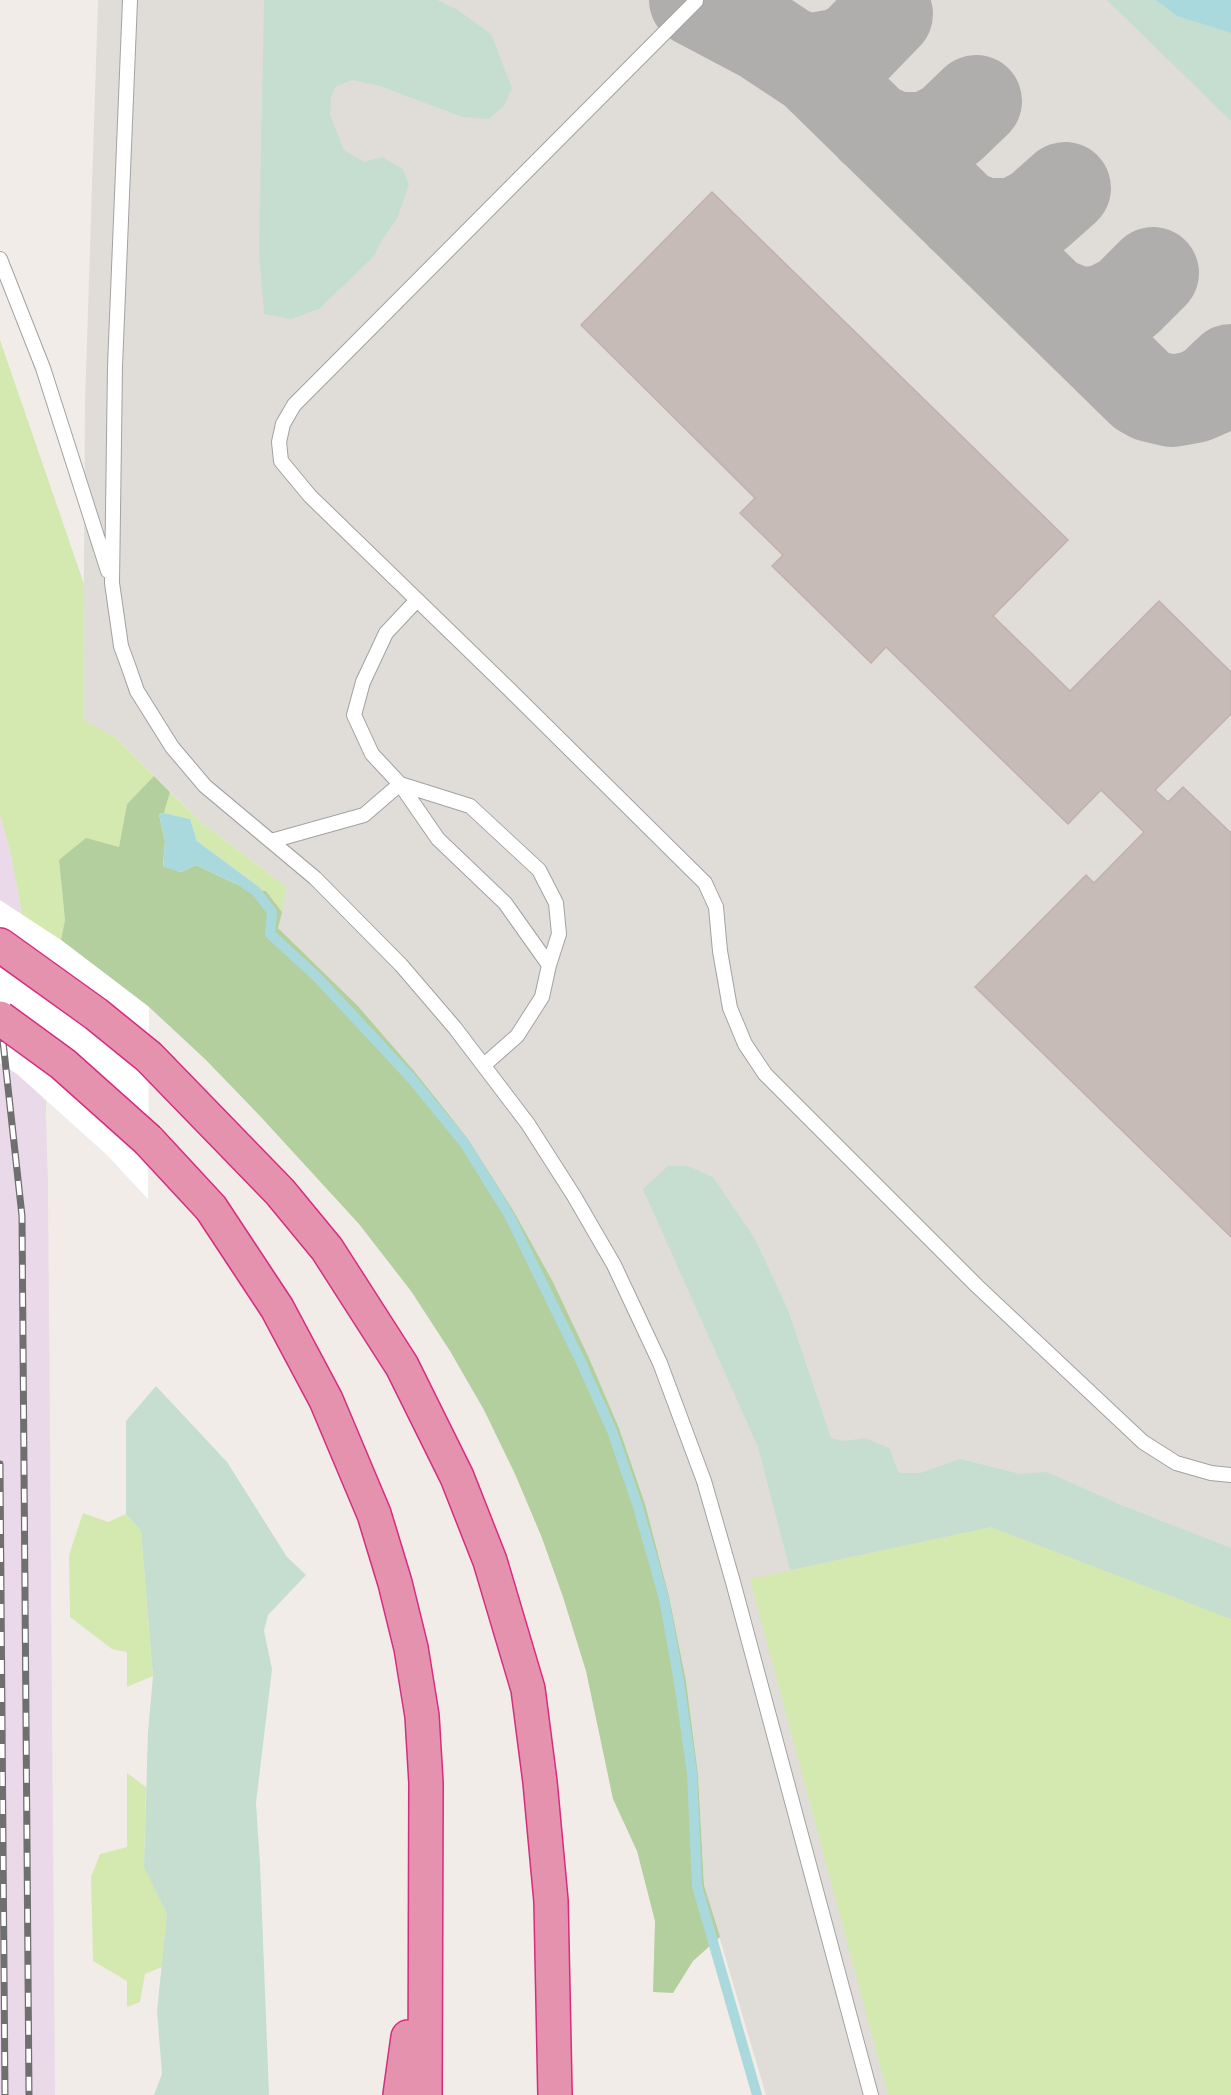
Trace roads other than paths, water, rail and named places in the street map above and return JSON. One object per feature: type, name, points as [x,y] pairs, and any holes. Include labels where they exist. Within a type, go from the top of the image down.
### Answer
[{"type":"highway","points":[[0,945],[96,1014],[149,1058],[280,1192],[327,1249],[402,1366],[457,1477],[490,1561],[528,1689],[540,1782],[550,1901],[555,2095]]},
{"type":"highway","points":[[0,1018],[63,1064],[148,1140],[211,1209],[277,1308],[326,1400],[374,1514],[395,1582],[411,1648],[422,1716],[426,1783],[425,2095]]},
{"type":"highway","points":[[400,2095],[425,1901]]},
{"type":"highway","points":[[541,2095],[550,1901]]},
{"type":"lane","points":[[130,0],[115,366],[112,583],[121,646],[137,691],[149,712],[172,747],[205,786],[315,878],[401,965],[455,1028],[528,1124],[614,1265],[660,1363],[704,1481],[871,2095]]},
{"type":"lane","points":[[696,1],[294,405],[283,424],[279,442],[281,461],[297,483],[705,883],[716,906],[720,951],[730,1008],[745,1044],[765,1074],[977,1286],[1143,1442],[1176,1463],[1211,1473],[1231,1475]]},
{"type":"lane","points":[[0,259],[43,369],[112,583]]},
{"type":"lane","points":[[417,600],[386,633],[363,682],[354,715],[372,754],[400,784],[438,839],[505,903],[549,965]]},
{"type":"lane","points":[[271,841],[364,815],[400,784]]},
{"type":"lane","points":[[400,784],[470,806],[539,870],[556,903],[559,934],[542,997],[517,1036],[484,1065]]},
{"type":"water","points":[[1156,0],[1231,0],[1231,33],[1177,16]]},
{"type":"water","points":[[159,814],[190,819],[197,841],[255,884],[256,891],[249,890],[196,865],[181,872],[163,867],[165,842]]},
{"type":"waterway","points":[[245,884],[256,891],[272,912],[270,934],[316,976],[411,1078],[465,1144],[509,1215],[612,1431],[638,1507],[664,1599],[692,1773],[697,1886],[757,2095]]},
{"type":"railway","points":[[0,1014],[22,1216],[29,2095]]},
{"type":"railway","points":[[0,1464],[5,2095]]}]
